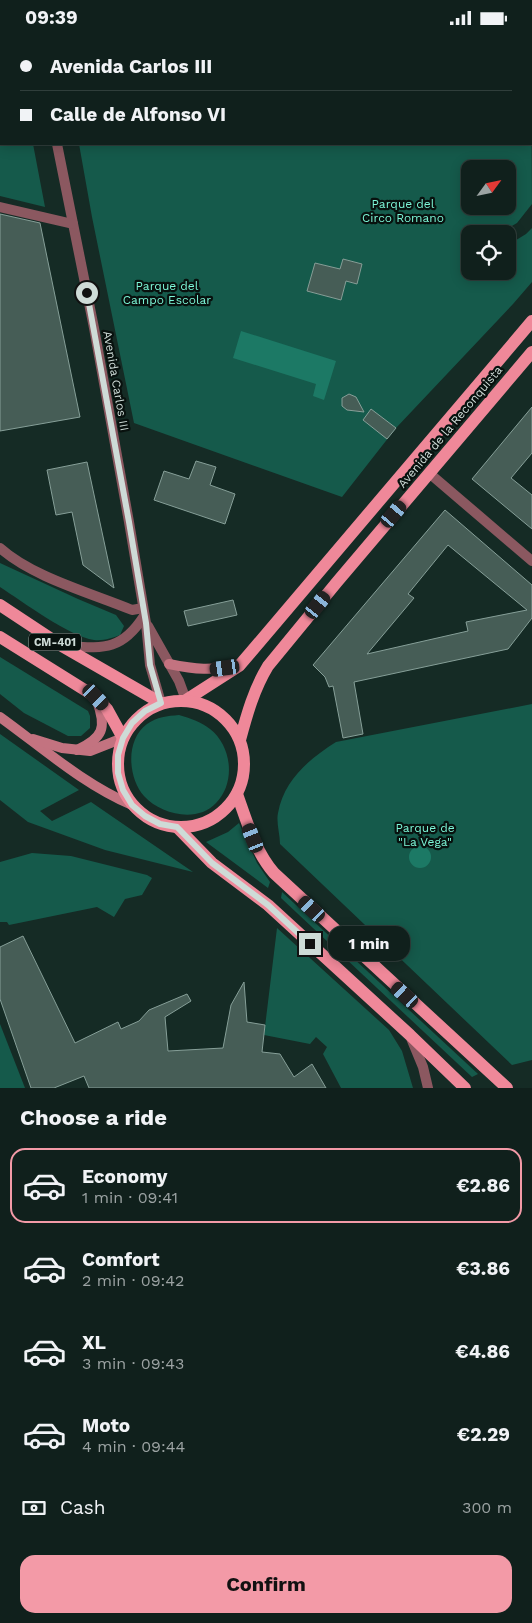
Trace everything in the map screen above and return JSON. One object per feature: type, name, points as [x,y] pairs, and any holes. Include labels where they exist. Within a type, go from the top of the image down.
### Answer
[{"type":"main road","name":"Avenida de la Reconquista","points":[[186,700],[239,666],[532,321]]},
{"type":"main road","name":"Avenida de la Reconquista","points":[[240,740],[251,700],[268,666],[532,352]]},
{"type":"main road","name":"CM-401","points":[[0,605],[62,646],[161,703]]},
{"type":"main road","name":"CM-401","points":[[0,637],[96,697],[107,709],[123,738]]},
{"type":"main road","points":[[173,700],[186,700],[203,704],[219,713],[231,725],[240,740],[244,758],[243,777],[237,794],[226,809],[212,819],[195,826],[177,827],[160,824],[145,816],[132,805],[123,790],[118,773],[118,755],[123,738],[132,723],[145,711],[161,703],[173,700]]},
{"type":"main road","points":[[237,794],[259,852],[274,873],[507,1088]]},
{"type":"main road","points":[[177,827],[212,863],[268,905],[465,1088]]},
{"type":"street","name":"Avenida Carlos III","points":[[57,145],[99,357],[144,615],[150,665],[161,703]]},
{"type":"street","points":[[0,207],[73,224]]},
{"type":"street","points":[[429,473],[532,561]]},
{"type":"street","points":[[0,548],[11,558],[33,571],[144,615],[136,629],[115,645],[103,648],[62,646]]},
{"type":"street","name":"Avenida Carlos III","points":[[144,615],[179,681],[186,700]]},
{"type":"street","points":[[169,664],[204,670],[239,666]]},
{"type":"street","points":[[77,750],[94,740],[100,733],[103,716],[96,697]]},
{"type":"street","points":[[0,717],[44,751],[111,796],[132,805]]},
{"type":"street","points":[[28,737],[62,748],[90,751],[123,738]]},
{"type":"street","points":[[410,1035],[423,1067],[428,1088]]},
{"type":"green space","points":[[0,145],[33,145],[45,207],[0,196]]},
{"type":"green space","points":[[79,145],[532,145],[532,204],[514,225],[461,225],[461,280],[516,280],[516,240],[532,228],[532,282],[396,428],[342,497],[134,423]],"holes":[[[343,259],[362,264],[357,284],[346,281],[341,300],[307,291],[315,263],[340,269]]]},
{"type":"green space","points":[[0,563],[116,615],[124,626],[120,635],[105,640],[94,640],[72,632],[46,618],[0,587]]},
{"type":"green space","points":[[0,657],[88,711],[90,728],[81,736],[68,736],[24,713],[0,694]]},
{"type":"green space","name":"Parque de \"La Vega\"","points":[[532,704],[532,1060],[512,1065],[280,844],[278,817],[281,801],[286,790],[299,771],[336,742]]},
{"type":"green space","points":[[179,715],[203,724],[217,736],[223,745],[229,765],[227,785],[216,803],[200,813],[190,815],[170,812],[151,803],[139,788],[132,770],[132,749],[140,731],[147,724],[155,720],[166,716]]},
{"type":"green space","points":[[0,734],[79,790],[40,811],[52,821],[91,802],[193,872],[105,850],[28,822],[0,800]]},
{"type":"green space","points":[[239,823],[257,863],[270,882],[268,888],[206,842],[228,832]]},
{"type":"green space","points":[[32,853],[71,856],[147,875],[152,878],[142,895],[125,899],[114,917],[97,907],[9,925],[7,922],[0,922],[0,862]]},
{"type":"green space","points":[[282,892],[478,1074],[472,1077],[281,898]]},
{"type":"green space","points":[[277,928],[389,1030],[402,1051],[413,1088],[341,1088],[323,1054],[327,1047],[316,1037],[310,1044],[264,1035]]},
{"type":"green space","points":[[0,1024],[25,1088],[0,1088]]},
{"type":"shaded area","points":[[241,331],[336,361],[324,400],[313,396],[316,384],[233,358]]},
{"type":"shaded area","points":[[420,846],[428,849],[431,857],[428,865],[420,868],[412,865],[409,857],[412,849]]},
{"type":"building","points":[[0,214],[40,223],[80,417],[0,431]]},
{"type":"building","points":[[343,259],[362,264],[357,284],[346,281],[341,300],[307,291],[315,263],[340,269]]},
{"type":"building","points":[[349,394],[356,397],[364,412],[347,410],[342,406],[342,398]]},
{"type":"building","points":[[532,407],[532,453],[511,478],[532,495],[532,529],[472,479]]},
{"type":"building","points":[[371,409],[396,428],[387,439],[363,420]]},
{"type":"building","points":[[196,461],[216,467],[210,485],[235,494],[225,524],[154,500],[164,471],[189,479]]},
{"type":"building","points":[[87,462],[114,588],[83,565],[72,512],[56,515],[47,470]]},
{"type":"building","points":[[445,510],[532,585],[532,618],[508,649],[354,682],[363,734],[343,738],[333,686],[329,687],[325,677],[313,665]],"holes":[[[448,545],[527,610],[466,622],[468,631],[367,654],[414,598],[408,594]]]},
{"type":"building","points":[[233,600],[237,615],[188,626],[184,611]]},
{"type":"building","points":[[23,936],[75,1043],[118,1022],[121,1029],[139,1021],[149,1010],[187,994],[191,1001],[165,1017],[168,1051],[223,1048],[231,1005],[244,982],[247,1022],[265,1025],[262,1052],[280,1054],[294,1077],[312,1064],[326,1088],[89,1088],[84,1076],[54,1088],[31,1088],[0,999],[0,947]]},
{"type":"route","points":[[87,293],[129,522],[146,623],[150,665],[161,703],[145,711],[132,723],[123,738],[118,755],[118,773],[123,790],[132,805],[145,816],[160,824],[177,827],[212,863],[256,895],[310,944]]},
{"type":"park label","name":"Parque del Circo Romano","points":[[403,211]]},
{"type":"park label","name":"Parque del Campo Escolar","points":[[167,293]]}]
